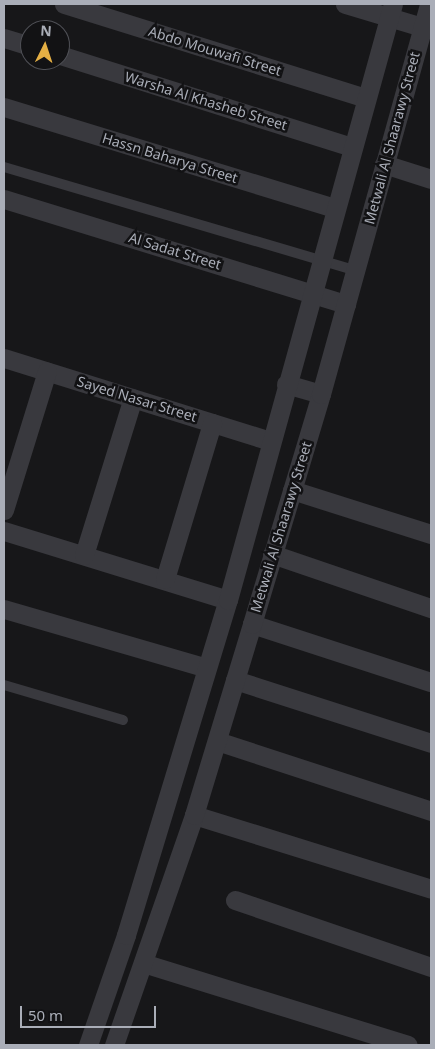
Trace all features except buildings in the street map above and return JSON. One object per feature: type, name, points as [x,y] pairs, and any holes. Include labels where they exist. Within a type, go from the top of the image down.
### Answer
[{"type":"street","name":"Abdo Mouwafi Street","points":[[64,4],[366,98]]},
{"type":"street","points":[[345,4],[391,10],[422,26]]},
{"type":"street","name":"Metwali Al Shaarawy Street","points":[[117,1045],[194,815],[244,652],[321,394],[429,4]]},
{"type":"street","points":[[117,1045],[90,1041],[228,600],[270,441],[391,10]]},
{"type":"street","points":[[4,38],[20,43]]},
{"type":"street","name":"Warsha Al Khasheb Street","points":[[70,58],[352,147]]},
{"type":"street","name":"Hassn Baharya Street","points":[[4,107],[335,208]]},
{"type":"street","points":[[384,164],[431,180]]},
{"type":"street","name":"Al Sadat Street","points":[[4,199],[346,304]]},
{"type":"street","name":"Sayed Nasar Street","points":[[4,358],[270,441]]},
{"type":"street","points":[[4,510],[47,371]]},
{"type":"street","points":[[286,384],[321,394]]},
{"type":"street","points":[[84,555],[133,398]]},
{"type":"street","points":[[165,580],[212,423]]},
{"type":"street","points":[[292,490],[431,534]]},
{"type":"street","points":[[4,531],[228,600]]},
{"type":"street","points":[[272,554],[431,608]]},
{"type":"street","points":[[4,608],[207,668]]},
{"type":"street","points":[[252,624],[431,682]]},
{"type":"street","points":[[215,643],[244,652]]},
{"type":"street","points":[[235,680],[431,743]]},
{"type":"street","points":[[216,741],[431,811]]},
{"type":"street","points":[[194,815],[431,889]]},
{"type":"street","points":[[235,900],[431,967]]},
{"type":"street","points":[[143,963],[408,1045]]},
{"type":"lane","points":[[4,166],[355,270]]},
{"type":"lane","points":[[4,684],[123,720]]}]
